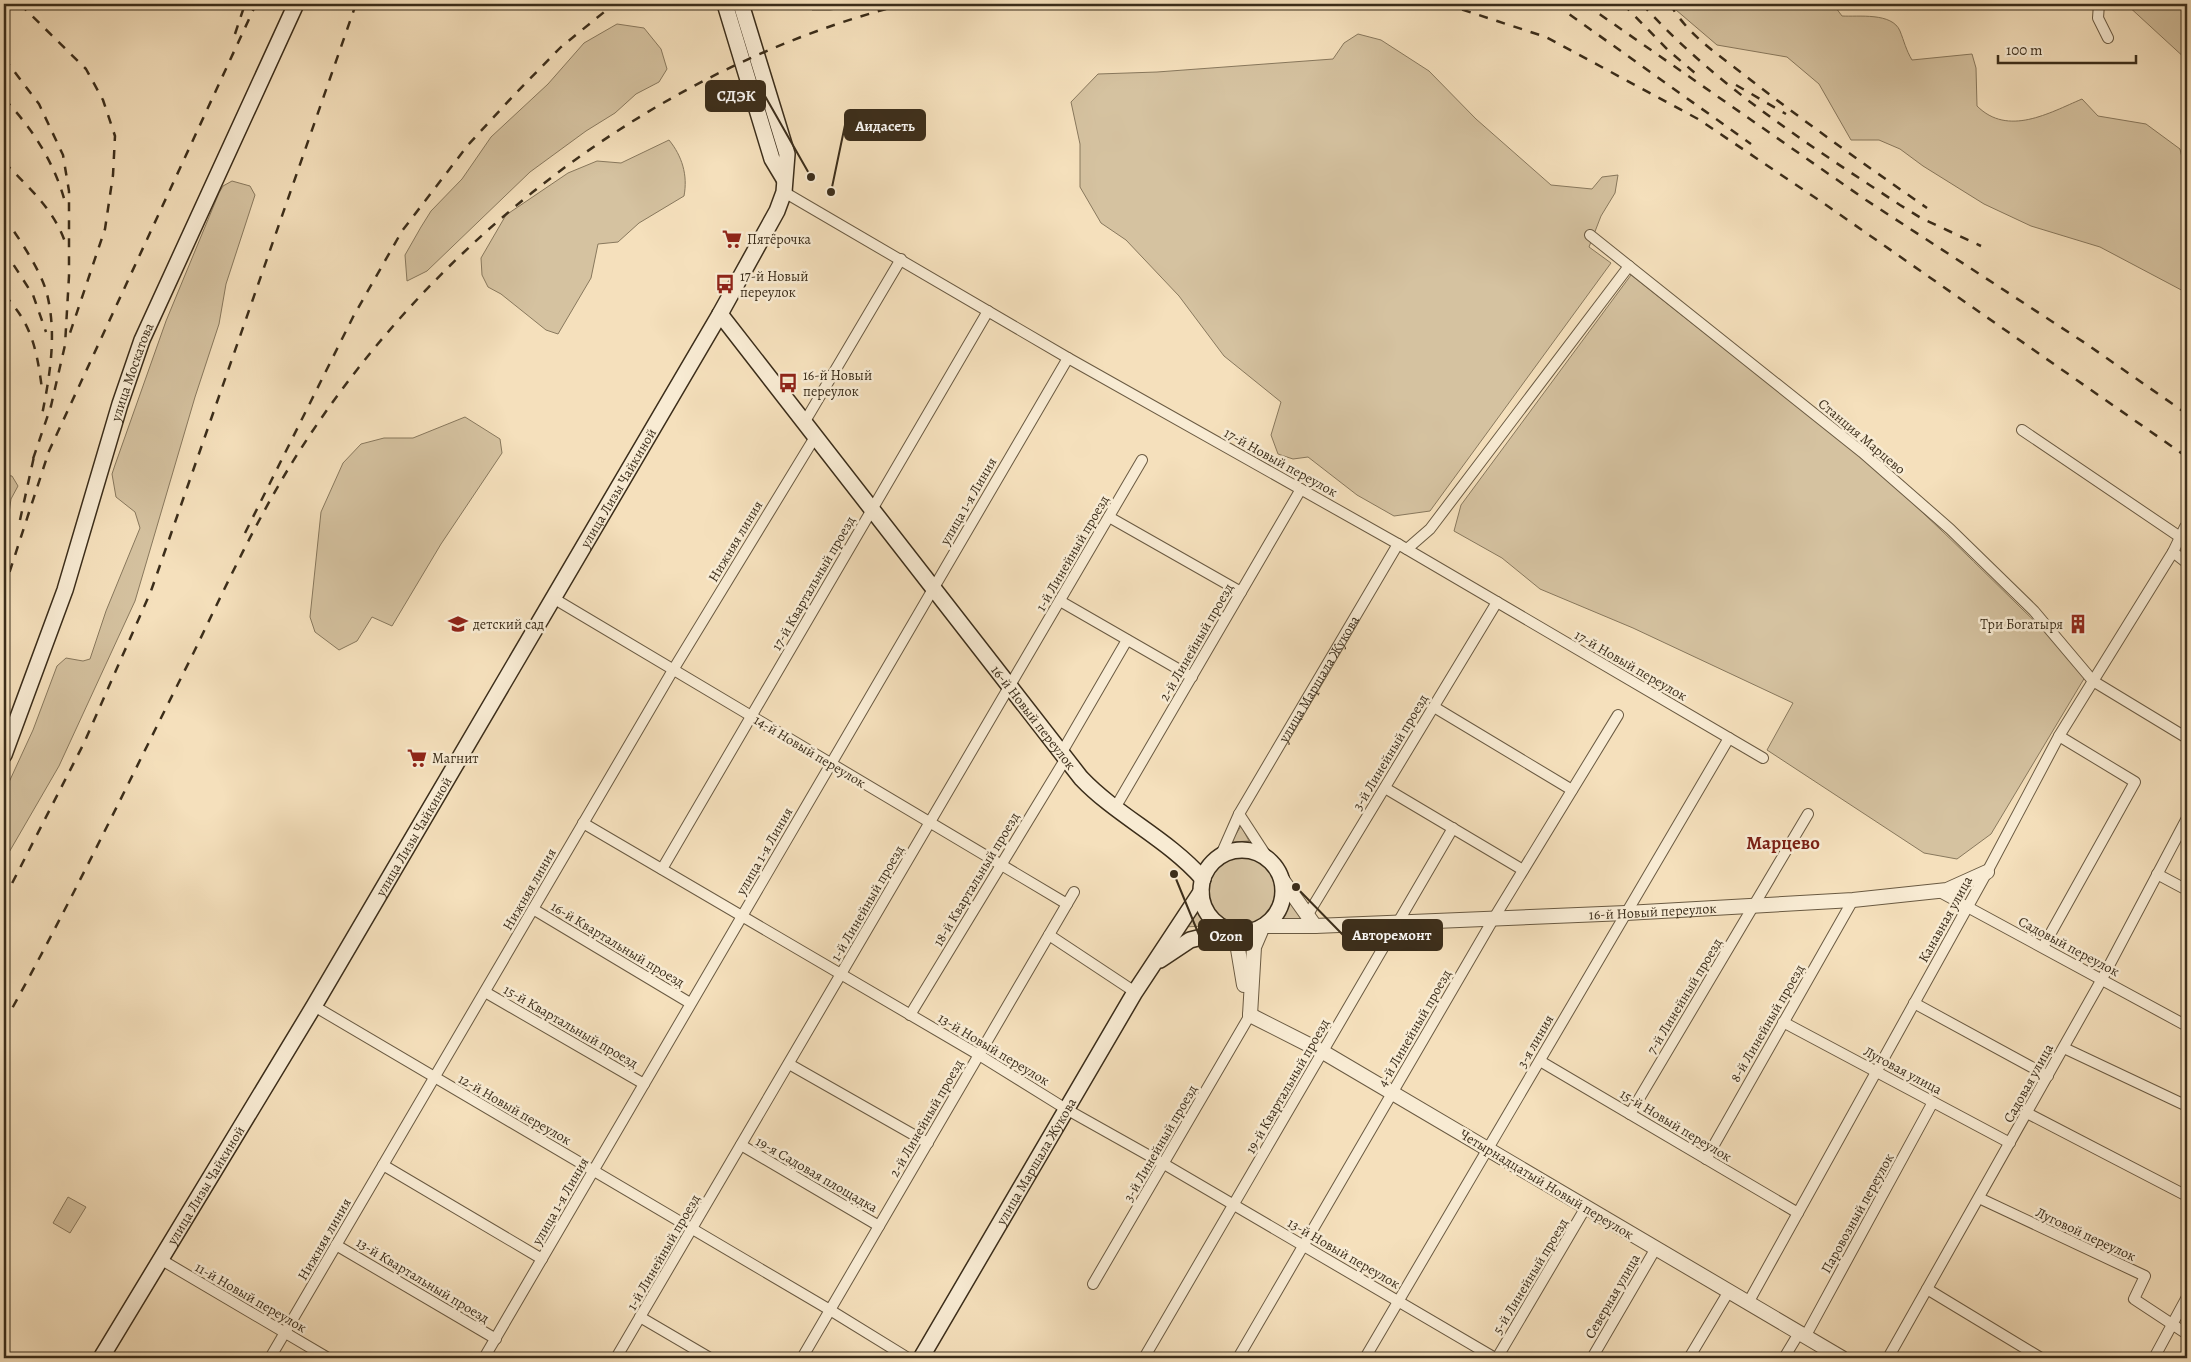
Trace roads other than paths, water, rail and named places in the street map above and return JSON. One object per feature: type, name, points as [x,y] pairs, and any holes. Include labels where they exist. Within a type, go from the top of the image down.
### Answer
[{"type":"main road","name":"улица Москатова","points":[[4,755],[65,590],[117,413],[142,340],[296,4]]},
{"type":"main road","points":[[725,4],[772,159],[784,185]]},
{"type":"main road","name":"улица Лизы Чайкиной","points":[[101,1358],[314,1006],[720,314],[771,223],[784,185],[787,154],[741,4]]},
{"type":"main road","name":"16-й Новый переулок","points":[[720,314],[1009,688],[1098,796],[1186,860],[1202,885]]},
{"type":"main road","points":[[1248,850],[1269,860],[1281,878],[1283,892],[1280,905],[1274,917],[1263,926],[1250,931],[1229,930],[1217,923],[1209,915],[1203,904],[1202,885],[1208,868],[1218,858],[1230,852],[1248,850]]},
{"type":"main road","points":[[1186,860],[1218,858]]},
{"type":"main road","name":"улица Маршала Жукова","points":[[921,1358],[1134,992],[1202,885]]},
{"type":"main road","name":"улица Маршала Жукова","points":[[1152,965],[1190,940],[1229,930]]},
{"type":"street","points":[[2099,4],[2098,18],[2108,38]]},
{"type":"street","name":"17-й Новый переулок","points":[[784,185],[901,259],[1068,358],[1402,547],[1763,758]]},
{"type":"street","name":"Станция Марцево","points":[[1590,235],[1862,452],[1942,523],[2034,611],[2093,681],[2187,738]]},
{"type":"street","points":[[804,423],[901,259]]},
{"type":"street","name":"улица Маршала Жукова","points":[[1218,858],[1239,814],[1402,547],[1430,529],[1629,266]]},
{"type":"street","name":"17-й Квартальный проезд","points":[[662,869],[988,311]]},
{"type":"street","name":"улица 1-я Линия","points":[[484,1358],[1068,358]]},
{"type":"street","points":[[2022,430],[2180,537]]},
{"type":"street","name":"Нижняя линия","points":[[270,1358],[673,670],[815,436]]},
{"type":"street","name":"1-й Линейный проезд","points":[[616,1358],[790,1064],[1142,460]]},
{"type":"street","name":"2-й Линейный проезд","points":[[1115,808],[1301,489]]},
{"type":"street","points":[[1109,518],[1241,592]]},
{"type":"street","name":"Канавная улица","points":[[1748,1303],[1968,907],[2059,736],[2173,552],[2185,527]]},
{"type":"street","points":[[2173,552],[2187,563]]},
{"type":"street","name":"14-й Новый переулок","points":[[553,598],[1067,904]]},
{"type":"street","points":[[1060,601],[1192,677]]},
{"type":"street","name":"3-й Линейный проезд","points":[[1304,910],[1310,911],[1497,602]]},
{"type":"street","name":"18-й Квартальный проезд","points":[[910,1015],[1001,865],[1127,640]]},
{"type":"street","points":[[1434,707],[1572,790]]},
{"type":"street","name":"4-й Линейный проезд","points":[[1238,1358],[1494,918],[1618,715]]},
{"type":"street","points":[[2043,947],[2135,782],[2059,736]]},
{"type":"street","name":"3-я линия","points":[[1365,1358],[1729,738]]},
{"type":"street","points":[[1385,788],[1524,870]]},
{"type":"street","points":[[1239,814],[1269,860]]},
{"type":"street","name":"7-й Линейный проезд","points":[[1630,1114],[1808,814]]},
{"type":"street","name":"Садовая улица","points":[[1888,1358],[2064,1048],[2187,818]]},
{"type":"street","name":"13-й Новый переулок","points":[[583,823],[979,1055],[1066,1110],[1234,1204],[1496,1358]]},
{"type":"street","name":"19-й Квартальный проезд","points":[[1144,1358],[1454,828]]},
{"type":"street","name":"16-й Новый переулок","points":[[1263,926],[1315,926],[1626,913],[1853,900],[1938,891],[1965,884],[1987,872]]},
{"type":"street","points":[[2157,874],[2187,890]]},
{"type":"street","points":[[1281,878],[1315,926]]},
{"type":"street","name":"Садовый переулок","points":[[1938,891],[2187,1026]]},
{"type":"street","name":"2-й Линейный проезд","points":[[802,1358],[1074,892]]},
{"type":"street","name":"8-й Линейный проезд","points":[[1706,1159],[1853,900]]},
{"type":"street","name":"16-й Квартальный проезд","points":[[533,909],[690,1003]]},
{"type":"street","points":[[1250,1015],[1254,947],[1263,926]]},
{"type":"street","points":[[1229,930],[1238,949],[1250,1015]]},
{"type":"street","points":[[1049,935],[1134,992]]},
{"type":"street","name":"15-й Квартальный проезд","points":[[484,992],[644,1084]]},
{"type":"street","points":[[1914,1003],[2048,1076]]},
{"type":"street","name":"12-й Новый переулок","points":[[314,1006],[830,1310],[908,1358]]},
{"type":"street","name":"3-й Линейный проезд","points":[[1093,1284],[1250,1015]]},
{"type":"street","name":"Четырнадцатый Новый переулок","points":[[1250,1015],[1323,1052],[1842,1358]]},
{"type":"street","name":"Луговая улица","points":[[1783,1022],[2010,1143]]},
{"type":"street","points":[[2064,1048],[2187,1106]]},
{"type":"street","name":"15-й Новый переулок","points":[[1540,1061],[1798,1213]]},
{"type":"street","points":[[790,1064],[928,1143]]},
{"type":"street","name":"Паровозный переулок","points":[[1784,1358],[1802,1335],[1933,1102]]},
{"type":"street","points":[[2027,1113],[2187,1196]]},
{"type":"street","name":"19-я Садовая площадка","points":[[741,1145],[879,1226]]},
{"type":"street","points":[[383,1165],[542,1259]]},
{"type":"street","name":"Луговой переулок","points":[[1979,1198],[2145,1276],[2134,1299],[2172,1325]]},
{"type":"street","name":"5-й Линейный проезд","points":[[1496,1358],[1586,1207]]},
{"type":"street","name":"13-й Квартальный проезд","points":[[336,1245],[496,1339]]},
{"type":"street","name":"Северная улица","points":[[1592,1358],[1656,1248]]},
{"type":"street","name":"11-й Новый переулок","points":[[160,1259],[328,1358]]},
{"type":"street","points":[[1927,1289],[2041,1358]]},
{"type":"street","points":[[1690,1358],[1729,1292]]},
{"type":"street","points":[[2154,1358],[2187,1297]]},
{"type":"street","points":[[640,1317],[710,1358]]},
{"type":"street","points":[[2172,1325],[2187,1334]]},
{"type":"railway","points":[[20,4],[86,69],[103,100],[115,136],[113,175],[105,229],[69,336]]},
{"type":"railway","points":[[235,34],[245,4]]},
{"type":"railway","points":[[4,589],[49,451],[256,4]]},
{"type":"railway","points":[[4,899],[84,743],[151,591],[356,4]]},
{"type":"railway","points":[[245,533],[353,317],[402,231],[468,145],[515,94],[561,47],[614,4]]},
{"type":"railway","points":[[4,1023],[77,887],[276,489],[345,385],[408,310],[477,240],[553,176],[635,120],[721,72],[811,33],[905,4]]},
{"type":"railway","points":[[1445,4],[1546,37],[1698,119],[1829,207],[2187,457]]},
{"type":"railway","points":[[1555,4],[1751,144]]},
{"type":"railway","points":[[1585,4],[1866,200],[2085,343],[2187,414]]},
{"type":"railway","points":[[1623,4],[1669,51],[1695,73]]},
{"type":"railway","points":[[1642,4],[1701,62],[1732,88],[1798,137],[1921,218],[1981,246]]},
{"type":"railway","points":[[1670,4],[1696,37],[1718,55],[1817,130],[1927,208]]},
{"type":"railway","points":[[4,58],[39,104],[63,155],[69,191],[69,276],[65,345],[51,406],[33,459]]},
{"type":"railway","points":[[1736,85],[1786,114]]},
{"type":"railway","points":[[4,99],[33,134],[49,160],[65,202]]},
{"type":"railway","points":[[4,162],[32,190],[48,210],[66,245]]},
{"type":"railway","points":[[4,217],[40,275],[50,309],[52,324],[51,354],[48,385],[42,415]]},
{"type":"railway","points":[[4,250],[33,295],[46,332]]},
{"type":"railway","points":[[4,295],[21,316],[32,338],[42,389]]},
{"type":"railway","points":[[20,520],[35,452]]},
{"type":"place","name":"СДЭК","points":[[811,177]]},
{"type":"place","name":"Аидасеть","points":[[831,192]]},
{"type":"place","name":"Пятёрочка","points":[[732,239]]},
{"type":"place","name":"17-й Новый переулок","points":[[725,284]]},
{"type":"place","name":"16-й Новый переулок","points":[[788,383]]},
{"type":"place","name":"детский сад","points":[[458,624]]},
{"type":"place","name":"Три Богатыря","points":[[2078,624]]},
{"type":"place","name":"Магнит","points":[[417,758]]},
{"type":"place","name":"Ozon","points":[[1174,874]]},
{"type":"place","name":"Авторемонт","points":[[1296,887]]},
{"type":"district","name":"Марцево","points":[[1783,842]]}]
